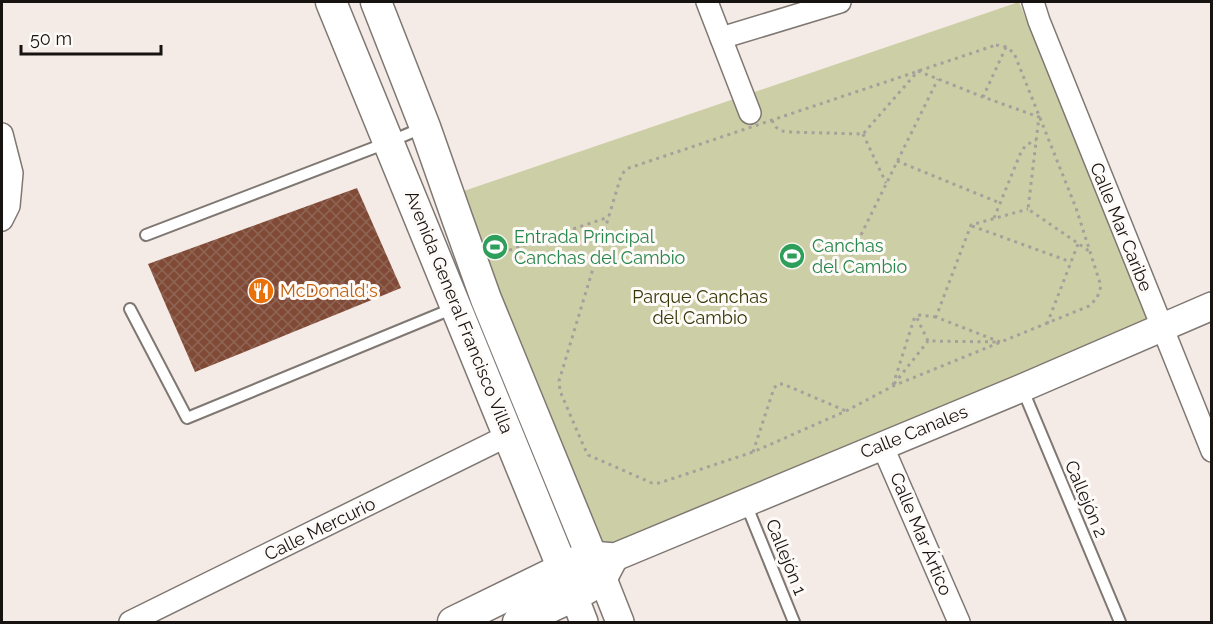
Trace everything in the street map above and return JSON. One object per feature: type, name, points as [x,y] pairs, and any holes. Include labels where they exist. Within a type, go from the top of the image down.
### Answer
[{"type":"main road","name":"Avenida General Francisco Villa","points":[[332,2],[389,142],[603,564]]},
{"type":"main road","name":"Avenida General Francisco Villa","points":[[376,2],[425,127],[473,263],[471,303],[509,435],[574,596]]},
{"type":"main road","name":"Calle Canales","points":[[519,622],[574,596],[603,564]]},
{"type":"main road","name":"Calle Canales","points":[[453,622],[574,596]]},
{"type":"street","points":[[707,2],[750,113]]},
{"type":"street","points":[[721,38],[840,2]]},
{"type":"street","name":"Calle Mar Caribe","points":[[1033,2],[1212,451]]},
{"type":"street","points":[[2,134],[12,173],[9,206],[2,220]]},
{"type":"street","name":"Calle Canales","points":[[603,564],[1212,306]]},
{"type":"street","name":"Calle Mercurio","points":[[130,622],[509,435]]},
{"type":"street","name":"Calle Mar Ártico","points":[[882,445],[959,622]]},
{"type":"street","name":"Avenida General Francisco Villa","points":[[603,564],[620,622]]},
{"type":"lane","points":[[146,235],[425,127]]},
{"type":"lane","points":[[130,309],[187,418],[471,303]]},
{"type":"lane","name":"Callejón 2","points":[[1022,388],[1120,622]]},
{"type":"lane","name":"Callejón 1","points":[[746,503],[794,622]]},
{"type":"path","points":[[996,45],[1006,47],[1014,52],[1040,117],[1076,208],[1101,286],[1097,298],[1089,306],[893,386],[846,411],[753,452],[672,480],[652,483],[588,454],[560,391],[559,381],[621,176],[626,169],[996,45]]},
{"type":"path","points":[[983,97],[1006,47]]},
{"type":"path","points":[[918,71],[1040,117]]},
{"type":"path","points":[[863,134],[918,71]]},
{"type":"path","points":[[851,255],[938,79]]},
{"type":"path","points":[[1028,209],[1040,117]]},
{"type":"path","points":[[772,120],[775,127],[781,131],[863,134]]},
{"type":"path","points":[[863,134],[886,183]]},
{"type":"path","points":[[994,218],[1021,152],[1026,145],[1037,140]]},
{"type":"path","points":[[897,161],[1000,203]]},
{"type":"path","points":[[971,225],[1028,209],[1090,252]]},
{"type":"path","points":[[473,263],[609,217]]},
{"type":"path","points":[[971,225],[1071,262]]},
{"type":"path","points":[[936,317],[971,225]]},
{"type":"path","points":[[1047,324],[1078,243]]},
{"type":"path","points":[[916,316],[936,317],[1002,342]]},
{"type":"path","points":[[916,316],[928,341]]},
{"type":"path","points":[[893,386],[916,316]]},
{"type":"path","points":[[928,341],[1002,342]]},
{"type":"path","points":[[893,386],[928,341]]},
{"type":"path","points":[[753,452],[774,388],[778,384],[783,384],[846,411]]},
{"type":"green space","name":"Canchas del Cambio","points":[[1019,2],[1153,325],[600,551],[449,196]]},
{"type":"building","points":[[357,188],[401,288],[195,372],[148,264]]},
{"type":"place","name":"Entrada Principal Canchas del Cambio","points":[[495,247]]},
{"type":"place","name":"Canchas del Cambio","points":[[792,256]]},
{"type":"place","name":"McDonald's","points":[[261,291]]},
{"type":"park label","name":"Parque Canchas del Cambio","points":[[700,307]]}]
